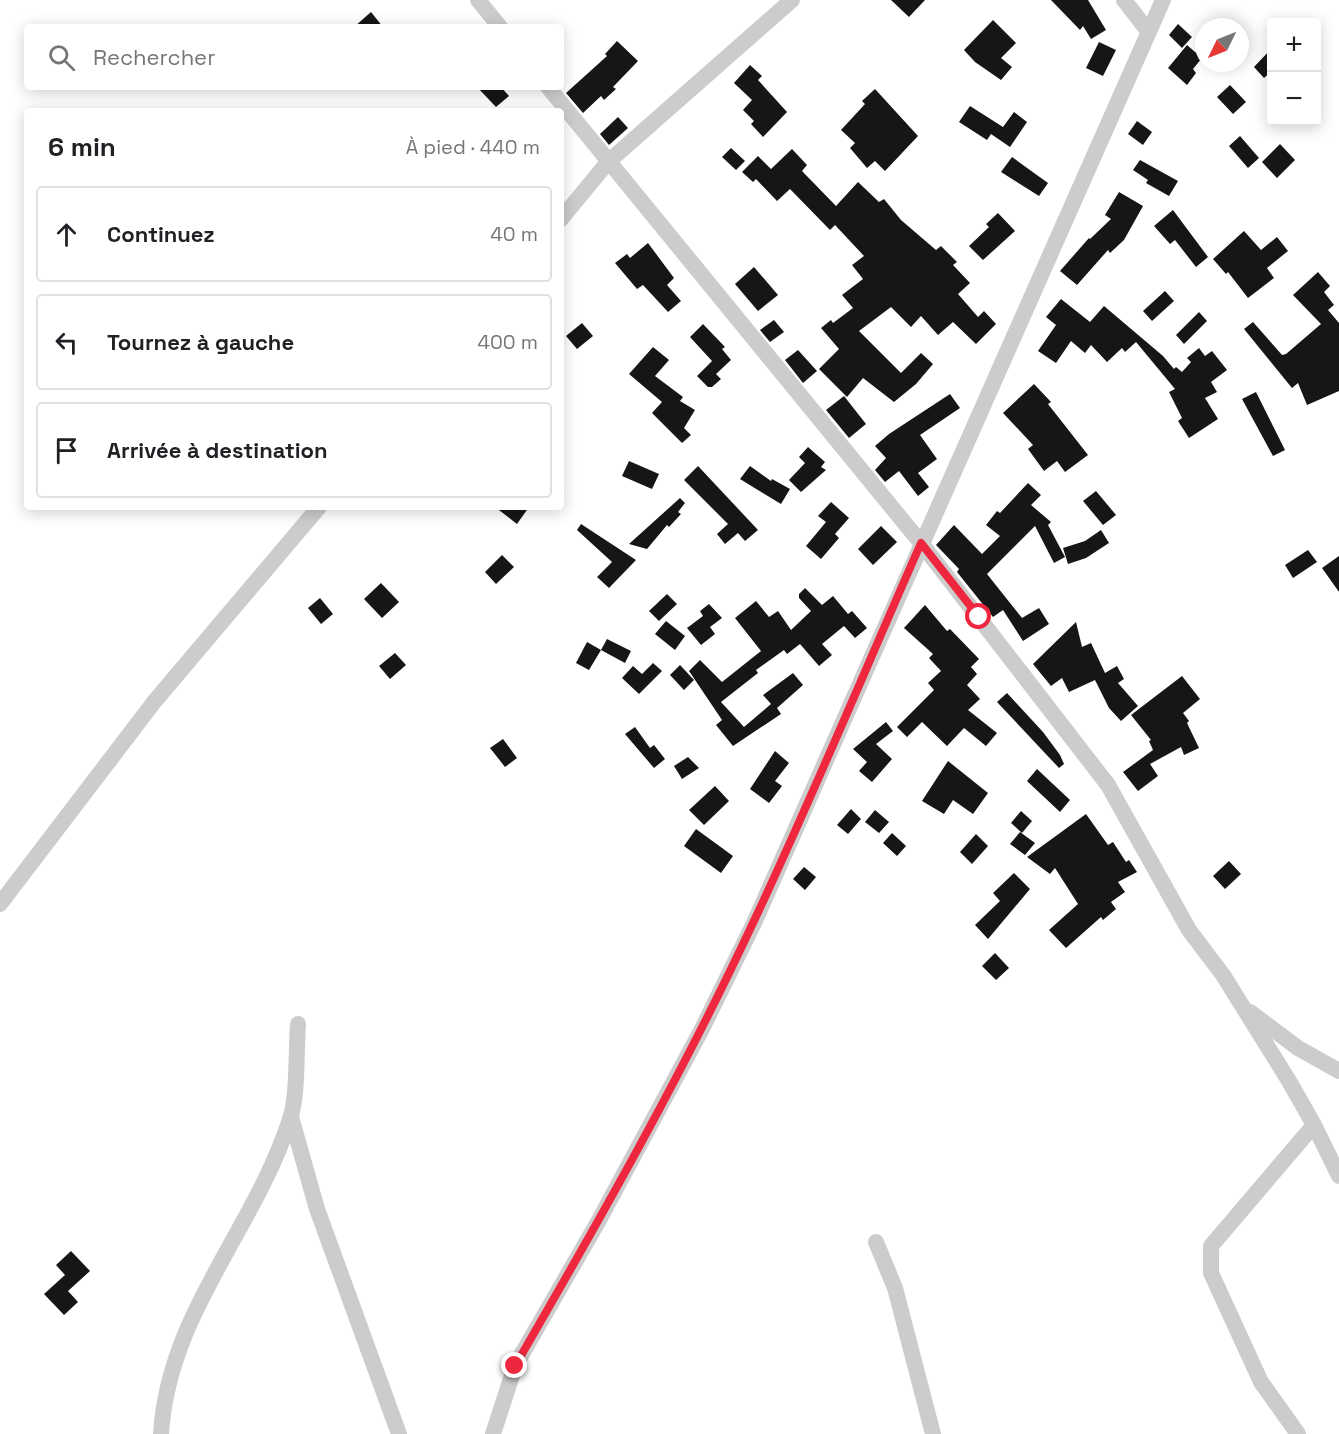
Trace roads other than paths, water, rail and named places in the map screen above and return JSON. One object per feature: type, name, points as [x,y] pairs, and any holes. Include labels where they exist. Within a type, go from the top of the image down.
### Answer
[{"type":"street","points":[[478,0],[498,24]]},
{"type":"street","points":[[564,215],[608,162],[792,0]]},
{"type":"street","points":[[1125,0],[1148,31]]},
{"type":"street","points":[[493,1434],[515,1366],[620,1181],[702,1029],[754,923],[1163,0]]},
{"type":"street","points":[[550,90],[921,543],[1108,785],[1189,930],[1223,975],[1314,1125],[1339,1176]]},
{"type":"street","points":[[0,904],[154,702],[316,510]]},
{"type":"street","points":[[1242,1007],[1298,1048],[1339,1071]]},
{"type":"street","points":[[160,1434],[163,1405],[180,1343],[212,1273],[273,1164],[291,1117],[298,1024]]},
{"type":"street","points":[[291,1117],[317,1209],[399,1434]]},
{"type":"street","points":[[1298,1434],[1256,1371],[1211,1273],[1211,1246],[1314,1125]]},
{"type":"street","points":[[876,1242],[895,1288],[933,1434]]}]
